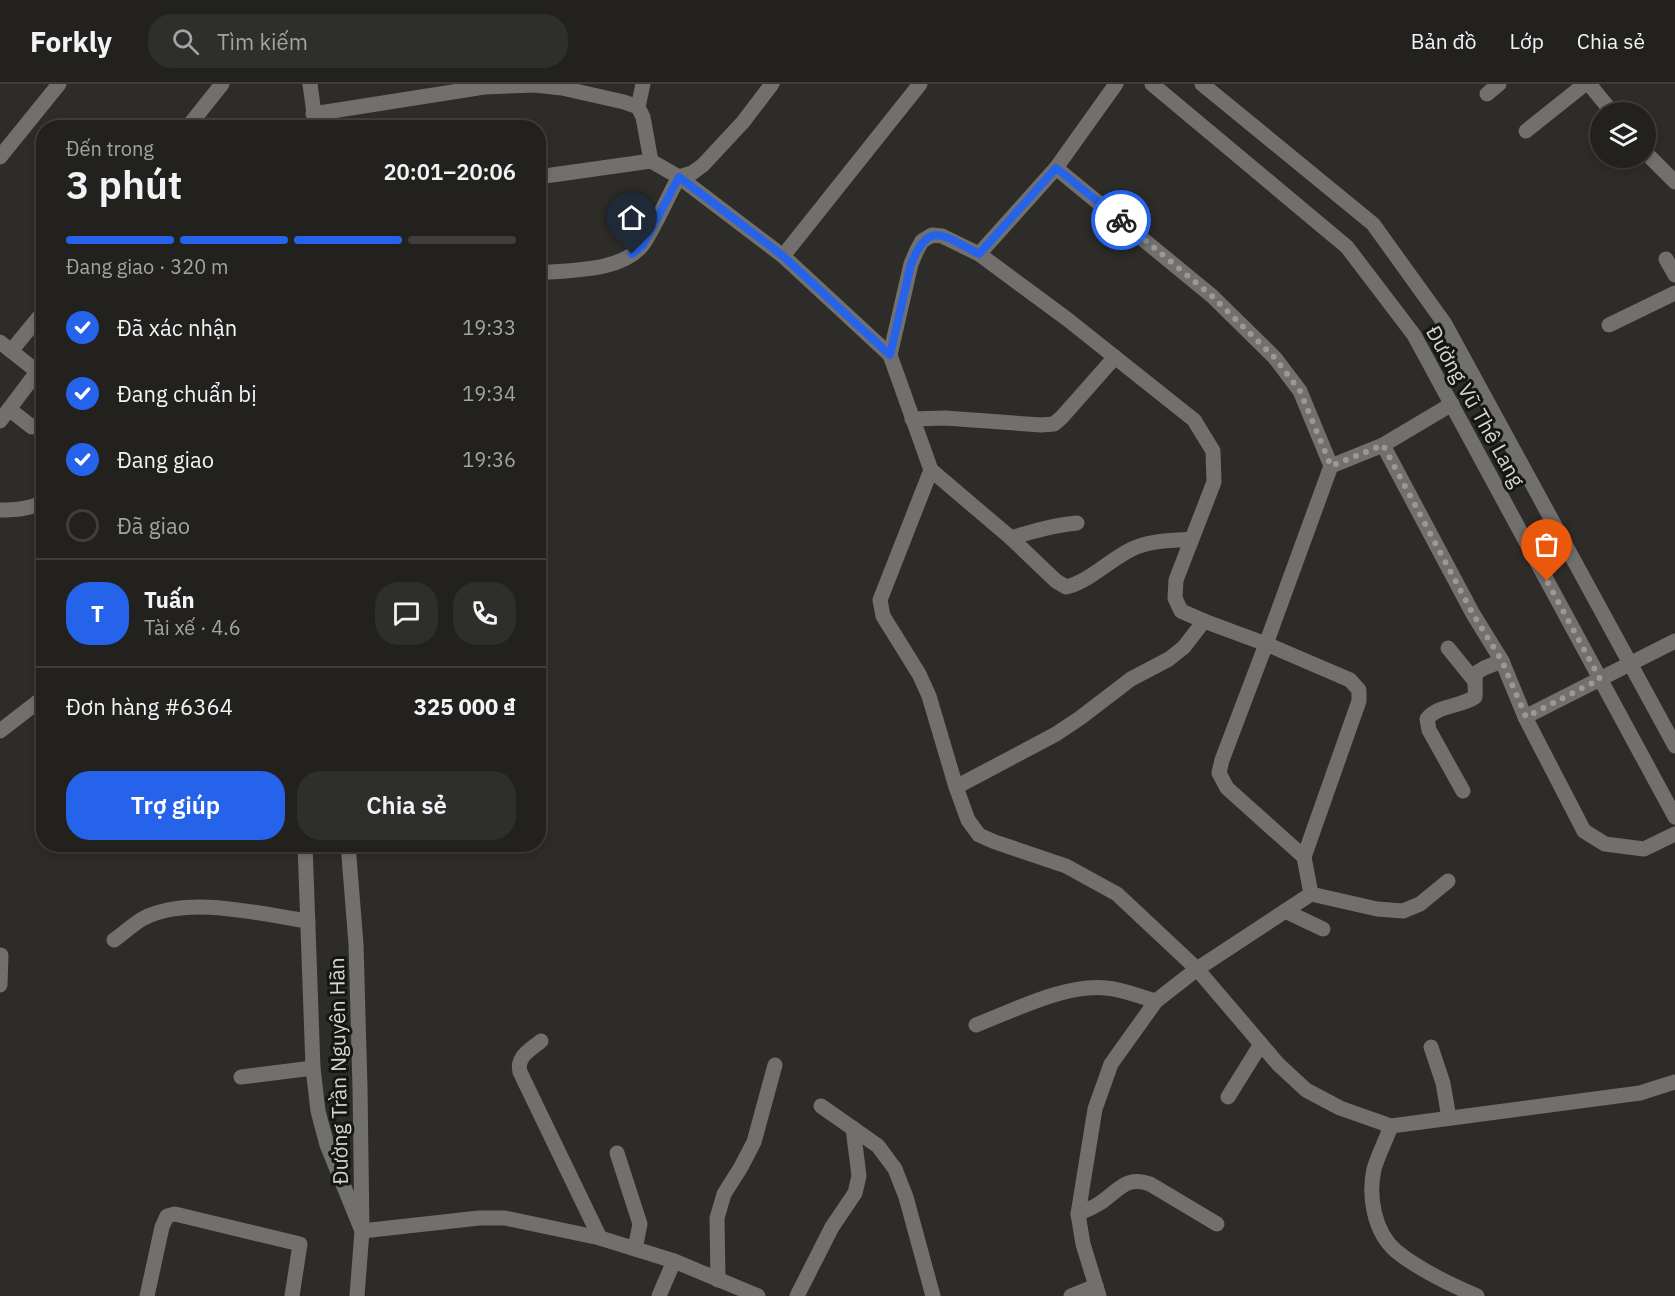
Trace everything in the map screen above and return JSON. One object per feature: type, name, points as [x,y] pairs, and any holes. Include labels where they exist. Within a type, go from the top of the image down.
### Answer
[{"type":"street","points":[[0,158],[59,84]]},
{"type":"street","points":[[193,120],[222,84]]},
{"type":"street","points":[[310,84],[314,120]]},
{"type":"street","points":[[643,84],[638,107],[643,117],[651,161]]},
{"type":"street","points":[[546,272],[608,266],[621,262],[643,245],[679,177],[692,173],[703,165],[743,122],[772,84]]},
{"type":"street","points":[[783,256],[920,84]]},
{"type":"street","points":[[979,254],[1056,168],[1116,84]]},
{"type":"street","name":"Đường Vũ Thê Lang","points":[[1152,84],[1347,247],[1414,335],[1675,817]]},
{"type":"street","name":"Đường Vũ Thê Lang","points":[[1202,84],[1372,224],[1444,324],[1675,746]]},
{"type":"street","points":[[1526,131],[1587,84],[1603,102]]},
{"type":"street","points":[[319,120],[484,86],[535,85],[562,88],[638,107]]},
{"type":"street","points":[[546,176],[651,161],[679,177],[783,256],[890,355],[931,470],[1066,587],[1077,584],[1134,548],[1154,542],[1192,539]]},
{"type":"street","points":[[1656,163],[1675,182]]},
{"type":"street","points":[[1056,168],[1212,296],[1275,358],[1300,391],[1331,466],[1222,759],[1219,773],[1227,788],[1304,857]]},
{"type":"street","points":[[890,355],[911,264],[917,250],[922,241],[932,235],[942,236],[979,254],[1067,319],[1194,420],[1213,451],[1214,482],[1176,580],[1175,598],[1181,611],[1350,680],[1359,690],[1359,700],[1304,857],[1311,894]]},
{"type":"street","points":[[1666,259],[1675,275]]},
{"type":"street","points":[[1610,326],[1675,293]]},
{"type":"street","points":[[36,319],[6,347],[36,372]]},
{"type":"street","points":[[912,419],[945,418],[1054,424],[1115,357]]},
{"type":"street","points":[[32,427],[5,415],[36,380]]},
{"type":"street","points":[[1331,466],[1383,445],[1452,404]]},
{"type":"street","points":[[1383,445],[1473,614],[1502,661],[1526,717],[1584,831],[1605,844],[1644,849],[1675,834]]},
{"type":"street","points":[[931,470],[880,600],[883,616],[919,674],[929,696],[956,787],[968,820],[979,835],[1066,866],[1117,894],[1197,969],[1278,1064],[1306,1090],[1340,1108],[1391,1126],[1640,1093],[1675,1082]]},
{"type":"street","points":[[0,510],[17,510],[36,505]]},
{"type":"street","points":[[1011,538],[1036,530],[1077,523]]},
{"type":"street","points":[[956,787],[1056,734],[1131,679],[1169,659],[1184,647],[1204,621]]},
{"type":"street","points":[[1526,717],[1675,641]]},
{"type":"street","points":[[1448,648],[1474,680],[1476,689],[1474,697],[1467,702],[1433,712],[1427,719],[1429,730],[1463,791]]},
{"type":"street","points":[[1474,680],[1476,673],[1502,661]]},
{"type":"street","points":[[0,731],[36,703]]},
{"type":"street","points":[[305,852],[313,1068],[318,1111],[327,1145],[362,1231],[479,1218],[506,1218],[600,1238],[674,1261],[758,1296]]},
{"type":"street","name":"Đường Trần Nguyên Hãn","points":[[349,852],[356,944],[362,1231],[357,1296]]},
{"type":"street","points":[[1071,1296],[1097,1291],[1083,1244],[1078,1214],[1095,1108],[1111,1064],[1156,1001],[1197,969],[1311,894],[1377,909],[1403,911],[1420,904],[1448,880]]},
{"type":"street","points":[[114,940],[144,919],[167,909],[198,906],[308,921]]},
{"type":"street","points":[[1285,911],[1323,928]]},
{"type":"street","points":[[0,985],[1,955]]},
{"type":"street","points":[[976,1025],[1058,994],[1083,988],[1108,988],[1156,1001]]},
{"type":"street","points":[[541,1041],[521,1058],[518,1065],[520,1072],[600,1238]]},
{"type":"street","points":[[1228,1097],[1261,1044]]},
{"type":"street","points":[[1431,1047],[1443,1083],[1449,1118]]},
{"type":"street","points":[[718,1280],[717,1218],[724,1194],[754,1142],[775,1065]]},
{"type":"street","points":[[241,1077],[313,1068]]},
{"type":"street","points":[[820,1106],[878,1146],[895,1169],[906,1197],[933,1296]]},
{"type":"street","points":[[1391,1126],[1374,1168],[1371,1195],[1379,1228],[1395,1250],[1428,1272],[1477,1296]]},
{"type":"street","points":[[797,1296],[832,1227],[855,1194],[859,1176],[852,1128]]},
{"type":"street","points":[[617,1153],[639,1224],[635,1249]]},
{"type":"street","points":[[1078,1214],[1098,1204],[1127,1182],[1139,1180],[1150,1184],[1217,1224]]},
{"type":"street","points":[[147,1296],[162,1227],[168,1216],[176,1214],[300,1244],[292,1296]]},
{"type":"street","points":[[659,1296],[674,1261]]},
{"type":"way so far","points":[[1121,220],[1212,296],[1275,358],[1300,391],[1331,466],[1383,445],[1473,614],[1502,661],[1526,717],[1600,679],[1547,581]]},
{"type":"route","points":[[632,254],[643,245],[679,177],[783,256],[890,355],[911,264],[922,241],[932,235],[942,236],[979,254],[1056,168],[1121,220]]}]
